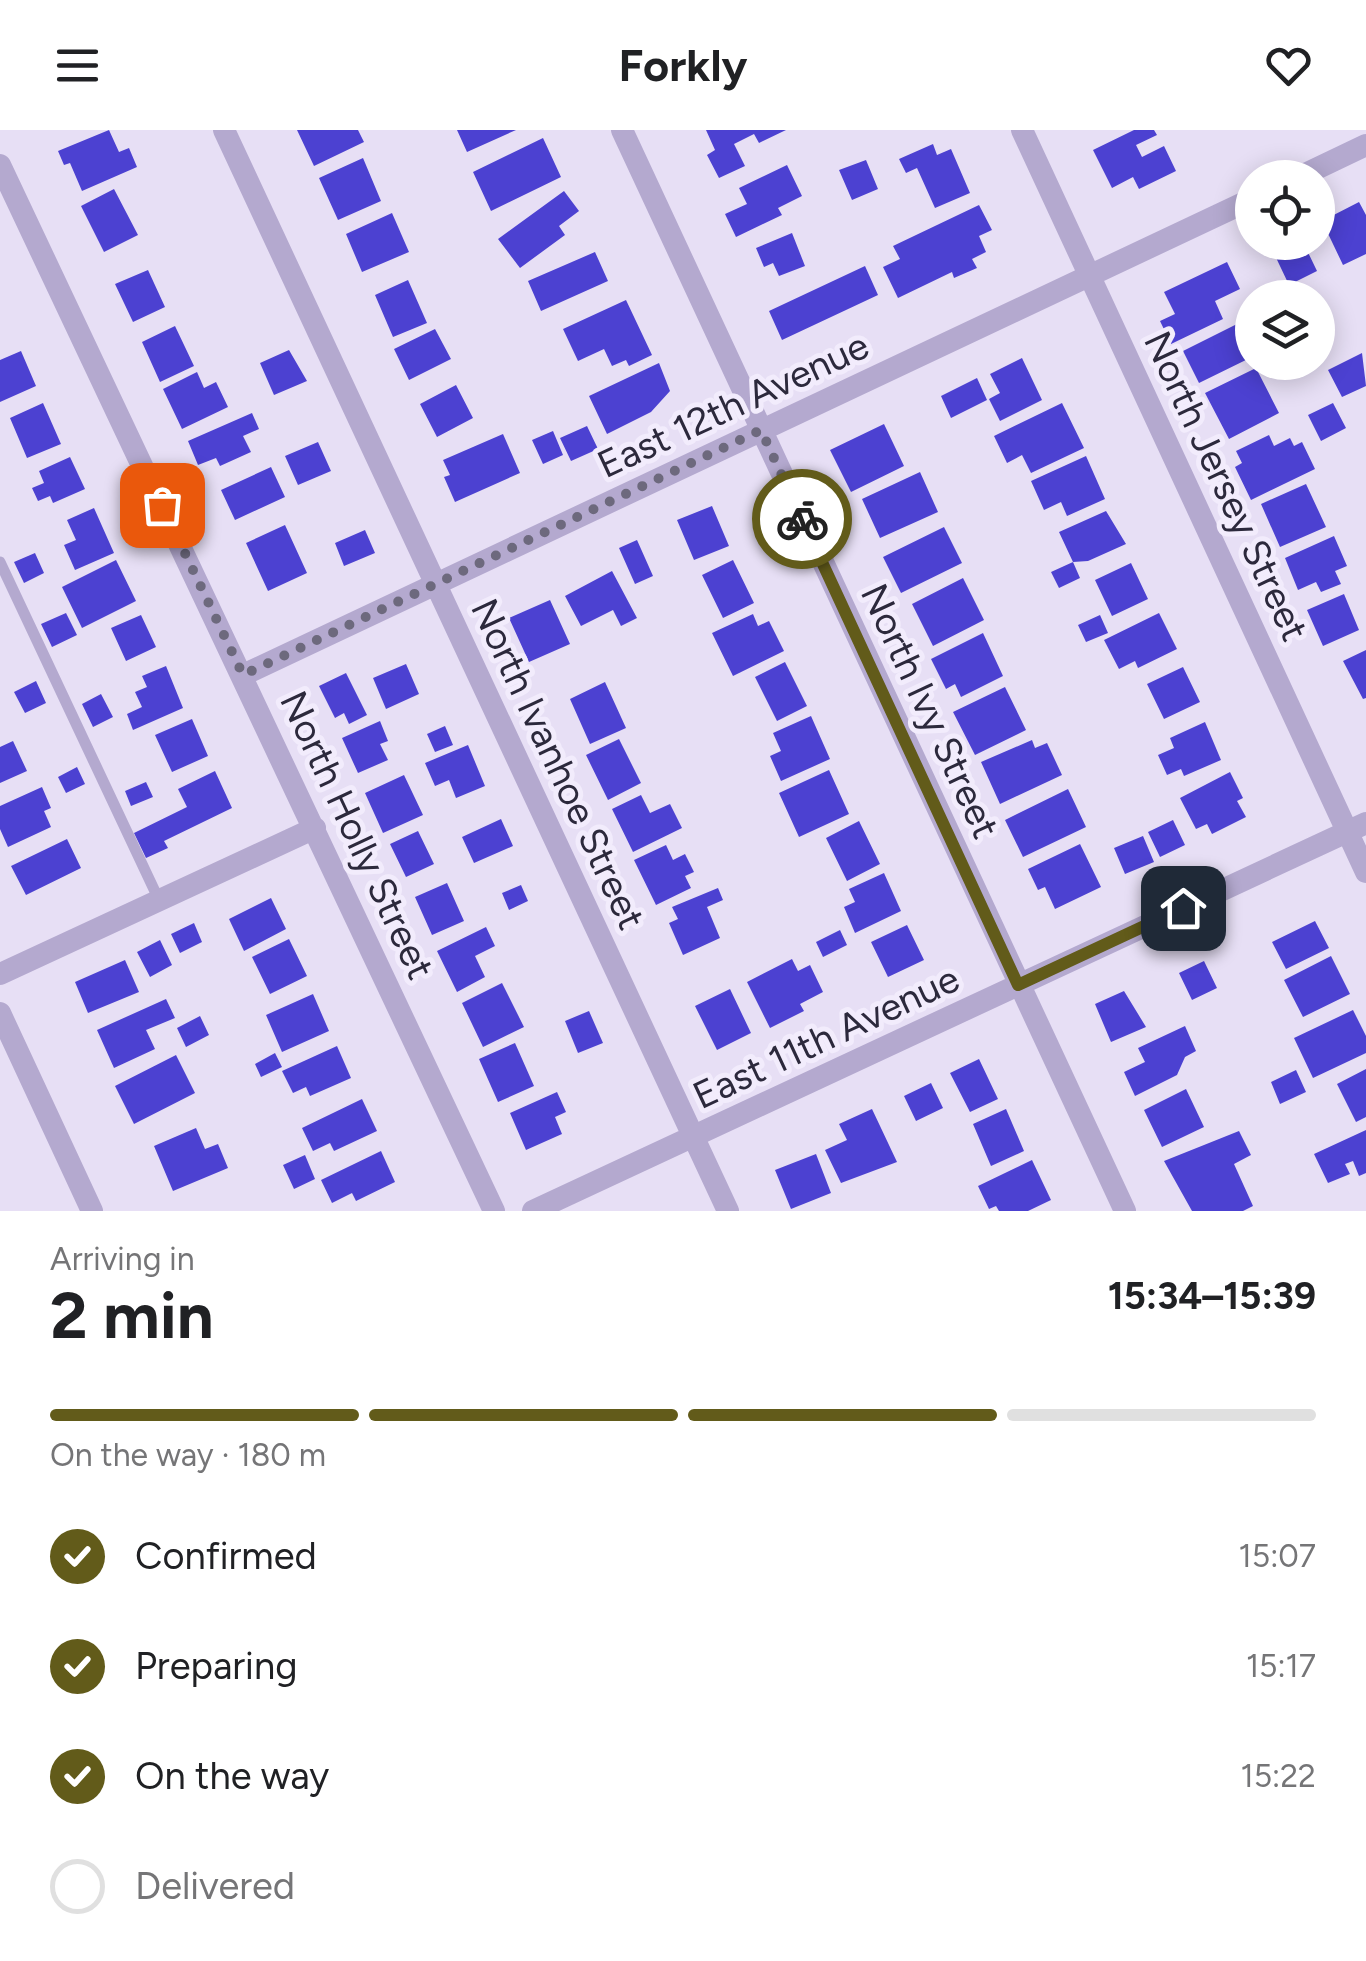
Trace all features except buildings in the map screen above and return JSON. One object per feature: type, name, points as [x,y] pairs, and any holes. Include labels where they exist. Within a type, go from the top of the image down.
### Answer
[{"type":"street","name":"North Ivanhoe Street","points":[[224,130],[728,1211]]},
{"type":"street","name":"North Ivy Street","points":[[622,130],[1125,1211]]},
{"type":"street","name":"North Jersey Street","points":[[1022,130],[1357,827],[1366,872]]},
{"type":"street","points":[[1335,160],[1366,145]]},
{"type":"street","name":"North Holly Street","points":[[0,165],[494,1211]]},
{"type":"street","name":"East 12th Avenue","points":[[243,675],[1235,207]]},
{"type":"street","name":"East 11th Avenue","points":[[533,1211],[1357,827]]},
{"type":"street","points":[[0,974],[315,828]]},
{"type":"street","points":[[0,1013],[92,1211]]},
{"type":"lane","points":[[0,562],[159,900]]},
{"type":"way so far","points":[[162,505],[243,675],[761,430],[802,519]]},
{"type":"route","points":[[802,519],[1018,985],[1183,908]]}]
